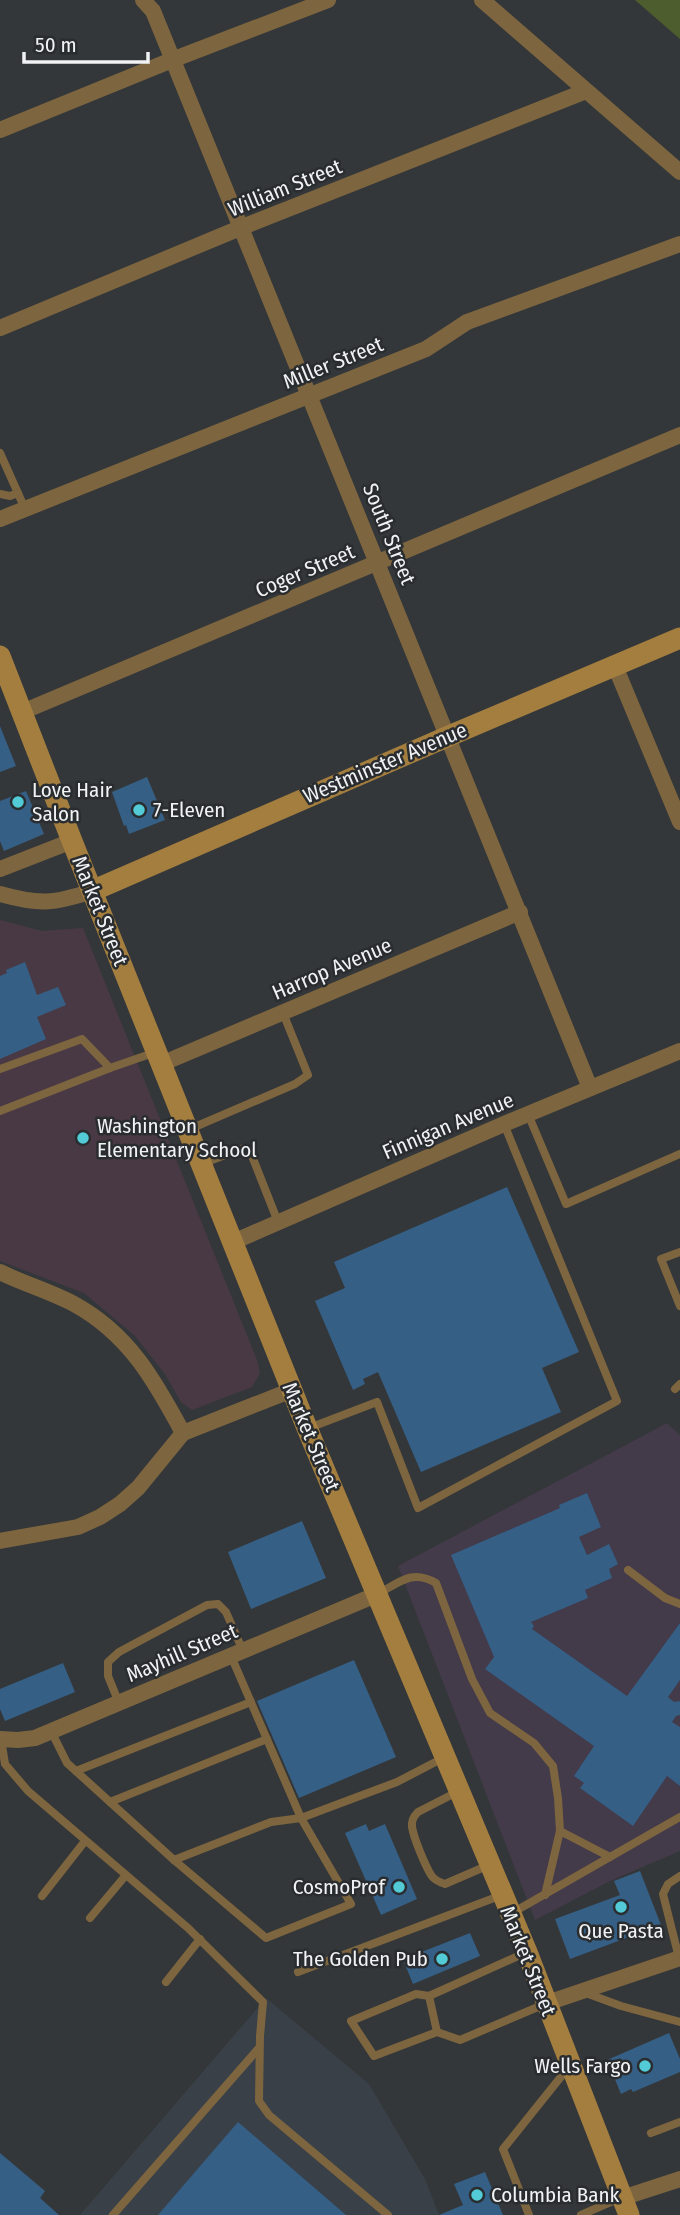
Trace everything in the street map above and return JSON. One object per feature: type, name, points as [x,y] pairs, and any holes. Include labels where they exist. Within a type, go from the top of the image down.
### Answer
[{"type":"main road","name":"Westminster Avenue","points":[[92,891],[680,638]]},
{"type":"main road","name":"Market Street","points":[[0,656],[307,1428],[527,1952],[625,2206]]},
{"type":"street","name":"South Street","points":[[143,0],[153,10],[590,1088]]},
{"type":"street","points":[[0,130],[328,0]]},
{"type":"street","points":[[482,0],[680,172]]},
{"type":"street","name":"William Street","points":[[0,328],[240,228],[586,90]]},
{"type":"street","name":"Miller Street","points":[[0,519],[426,349],[467,323],[680,244]]},
{"type":"street","name":"Coger Street","points":[[22,712],[680,435]]},
{"type":"street","points":[[615,666],[680,822]]},
{"type":"street","points":[[0,869],[72,841]]},
{"type":"street","points":[[0,894],[44,903],[65,900],[92,891]]},
{"type":"street","name":"Harrop Avenue","points":[[158,1058],[283,1013],[520,912]]},
{"type":"street","name":"Finnigan Avenue","points":[[233,1242],[680,1051]]},
{"type":"street","points":[[0,1272],[76,1305],[126,1344],[146,1368],[183,1433]]},
{"type":"street","points":[[0,1541],[78,1527],[100,1517],[138,1488],[183,1433],[292,1390]]},
{"type":"street","name":"Mayhill Street","points":[[0,1739],[27,1739],[51,1731],[378,1594]]},
{"type":"street","points":[[547,2003],[680,1958]]},
{"type":"street","points":[[625,2206],[680,2179]]},
{"type":"lane","points":[[0,453],[25,509]]},
{"type":"lane","points":[[0,494],[10,496],[18,493]]},
{"type":"lane","points":[[187,1130],[295,1084],[309,1075],[283,1013]]},
{"type":"lane","points":[[0,1069],[82,1039],[110,1068]]},
{"type":"lane","points":[[0,1111],[110,1068],[158,1058]]},
{"type":"lane","points":[[528,1114],[566,1204],[680,1154]]},
{"type":"lane","points":[[307,1428],[377,1402],[418,1508],[617,1401],[504,1124]]},
{"type":"lane","points":[[201,1164],[244,1148],[250,1151],[278,1222]]},
{"type":"lane","points":[[680,1252],[661,1259],[680,1306]]},
{"type":"lane","points":[[628,1570],[665,1598],[680,1604]]},
{"type":"lane","points":[[378,1594],[412,1576],[425,1577],[436,1583],[472,1679],[490,1713],[534,1743],[553,1766],[560,1831],[545,1895]]},
{"type":"lane","points":[[51,1731],[67,1763],[174,1860],[266,1938],[351,1904],[301,1818],[251,1702],[226,1612],[218,1604],[207,1605],[119,1652],[108,1662],[108,1676],[119,1703]]},
{"type":"lane","points":[[76,1771],[251,1702]]},
{"type":"lane","points":[[0,1739],[5,1764],[27,1791],[200,1939],[263,2002],[259,2048],[259,2101],[269,2115],[388,2215]]},
{"type":"lane","points":[[110,1802],[267,1739]]},
{"type":"lane","points":[[174,1860],[271,1822],[301,1818],[397,1782],[445,1757]]},
{"type":"lane","points":[[459,1791],[418,1812],[413,1818],[412,1826],[422,1853],[432,1876],[445,1884],[489,1865]]},
{"type":"lane","points":[[298,1972],[505,1905],[545,1895],[680,1817]]},
{"type":"lane","points":[[560,1831],[610,1857]]},
{"type":"lane","points":[[42,1896],[85,1840]]},
{"type":"lane","points":[[90,1918],[126,1875]]},
{"type":"lane","points":[[680,1876],[668,1884],[663,1894],[680,1958]]},
{"type":"lane","points":[[166,1982],[200,1939]]},
{"type":"lane","points":[[527,1952],[429,1996],[416,1994],[351,2021],[374,2056],[438,2032],[460,2040],[547,2003]]},
{"type":"lane","points":[[581,1992],[680,2022]]},
{"type":"lane","points":[[429,1996],[438,2032]]},
{"type":"lane","points":[[114,2215],[259,2048]]},
{"type":"lane","points":[[529,2215],[503,2149],[570,2066]]},
{"type":"lane","points":[[651,2133],[680,2122]]},
{"type":"lane","points":[[581,2215],[625,2206]]},
{"type":"shaded area","name":"Washington Elementary School","points":[[0,920],[42,931],[83,928],[257,1360],[260,1373],[252,1387],[192,1410],[181,1402],[165,1374],[135,1336],[84,1293],[0,1261]]},
{"type":"shaded area","points":[[667,1423],[680,1435],[680,1851],[610,1881],[535,1920],[398,1566]]},
{"type":"shaded area","points":[[266,1998],[369,2084],[425,2179],[439,2215],[80,2215]]},
{"type":"green space","points":[[635,0],[680,0],[680,39]]},
{"type":"building","points":[[0,726],[16,766],[0,772]]},
{"type":"building","name":"7-Eleven","points":[[147,777],[165,820],[129,834],[112,792]]},
{"type":"building","points":[[26,791],[44,834],[4,851],[0,841],[0,801]]},
{"type":"building","points":[[25,962],[37,995],[58,987],[66,1005],[37,1017],[46,1039],[0,1059],[0,976],[7,973],[6,970]]},
{"type":"building","points":[[507,1187],[579,1352],[542,1368],[561,1412],[421,1472],[378,1372],[363,1379],[365,1384],[353,1390],[315,1301],[345,1288],[334,1262]]},
{"type":"building","points":[[587,1493],[601,1527],[579,1537],[587,1555],[609,1544],[618,1564],[609,1569],[612,1578],[585,1590],[588,1598],[531,1622],[534,1626],[532,1629],[627,1696],[680,1623],[680,1680],[668,1697],[674,1702],[680,1701],[680,1715],[672,1722],[680,1727],[680,1786],[667,1776],[633,1826],[580,1788],[584,1783],[574,1776],[594,1746],[485,1669],[494,1657],[451,1555],[560,1508],[559,1505]]},
{"type":"building","points":[[302,1521],[326,1578],[251,1609],[228,1552]]},
{"type":"building","points":[[354,1660],[396,1757],[299,1798],[257,1701]]},
{"type":"building","points":[[63,1663],[75,1692],[5,1721],[0,1709],[0,1689]]},
{"type":"building","points":[[366,1824],[369,1831],[385,1824],[417,1899],[381,1915],[345,1833]]},
{"type":"building","name":"Que Pasta","points":[[640,1871],[661,1925],[570,1959],[555,1919],[620,1895],[614,1881]]},
{"type":"building","name":"The Golden Pub","points":[[470,1933],[480,1956],[413,1984],[404,1962],[420,1955],[419,1953]]},
{"type":"building","name":"Wells Fargo","points":[[669,2033],[680,2059],[680,2072],[633,2092],[631,2089],[621,2094],[607,2060]]},
{"type":"building","points":[[238,2122],[346,2215],[158,2215]]},
{"type":"building","points":[[0,2153],[45,2191],[40,2198],[59,2215],[0,2215]]},
{"type":"building","name":"Columbia Bank","points":[[485,2172],[503,2215],[439,2215],[463,2205],[454,2184]]},
{"type":"place","name":"Love Hair Salon","points":[[18,802]]},
{"type":"place","name":"7-Eleven","points":[[139,810]]},
{"type":"place","name":"Washington Elementary School","points":[[83,1138]]},
{"type":"place","name":"CosmoProf","points":[[399,1887]]},
{"type":"place","name":"Que Pasta","points":[[621,1907]]},
{"type":"place","name":"The Golden Pub","points":[[442,1959]]},
{"type":"place","name":"Wells Fargo","points":[[645,2066]]},
{"type":"place","name":"Columbia Bank","points":[[477,2195]]}]
